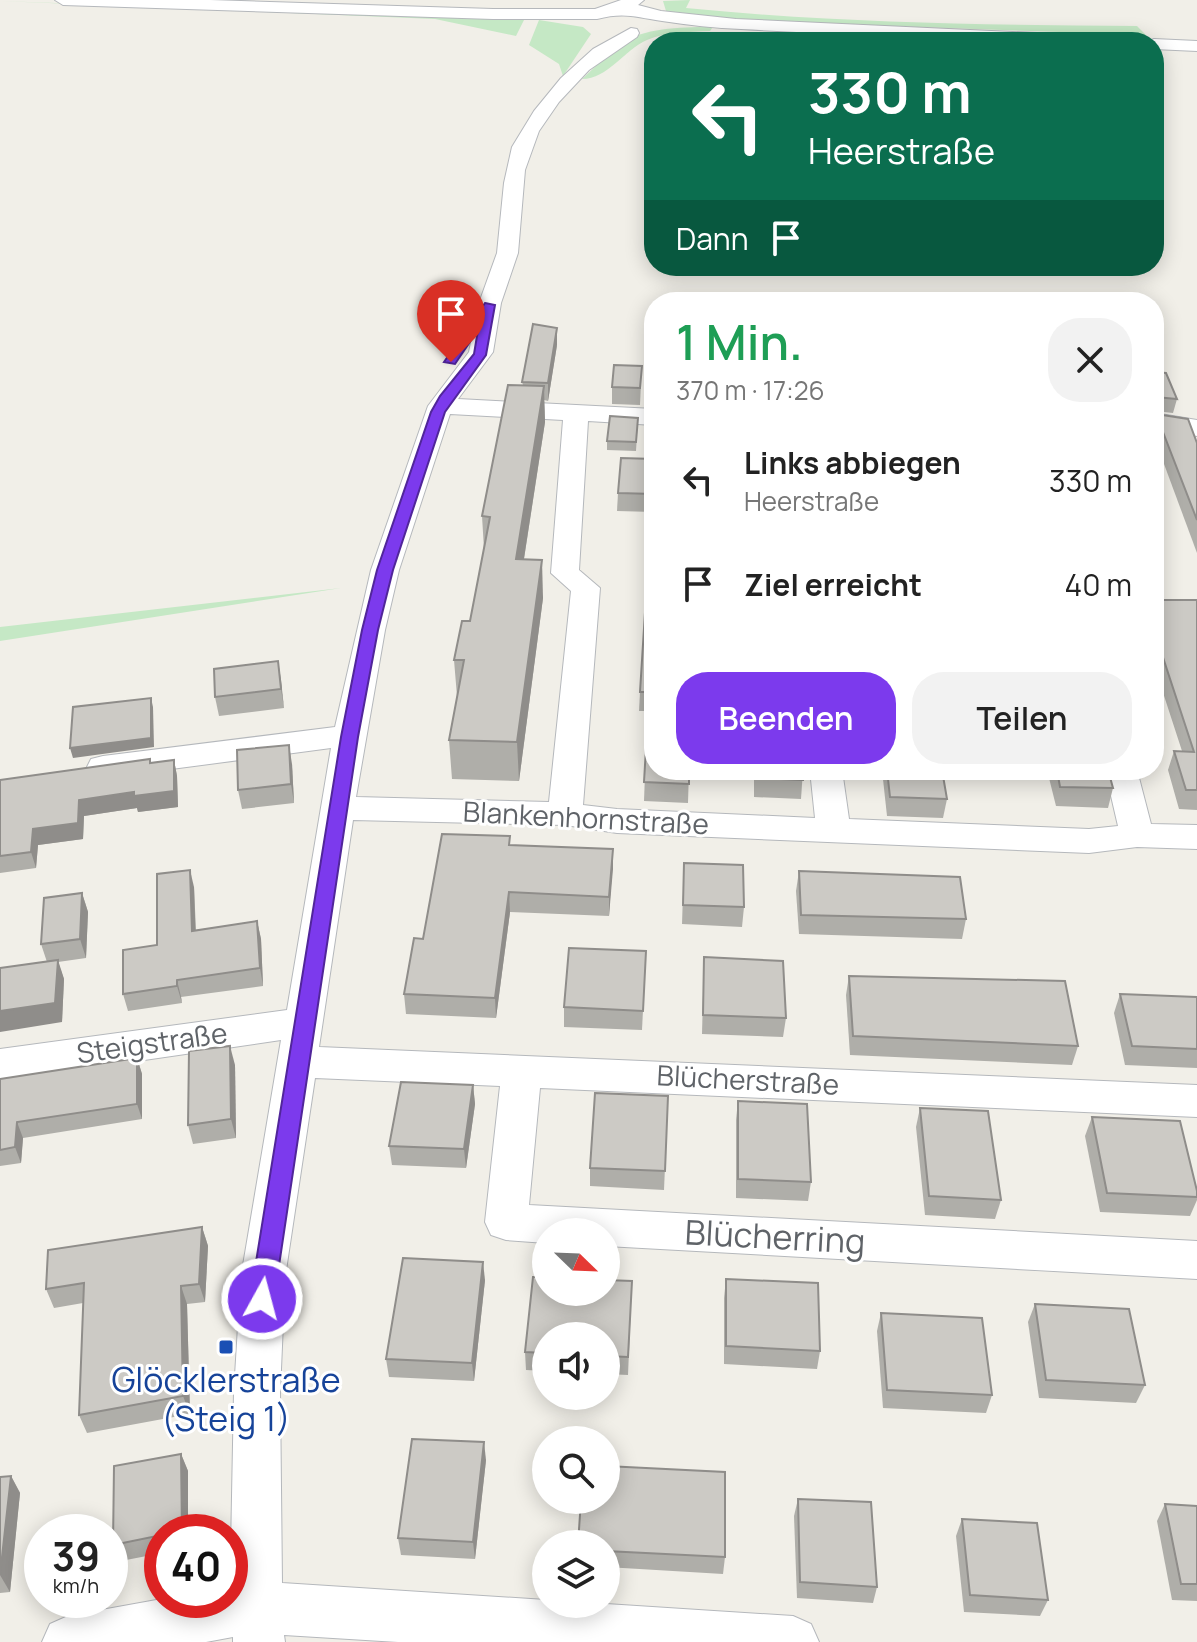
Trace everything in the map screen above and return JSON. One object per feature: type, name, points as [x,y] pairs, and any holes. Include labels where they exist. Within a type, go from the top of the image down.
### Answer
[{"type":"street","points":[[63,0],[493,14],[597,23],[631,33]]},
{"type":"street","points":[[579,70],[597,23],[636,0]]},
{"type":"street","points":[[615,10],[736,24],[907,32]]},
{"type":"street","points":[[258,1624],[258,1343],[263,1277],[349,737],[385,570],[442,403],[480,355],[489,305],[506,262],[521,149],[530,131],[579,70],[658,14]]},
{"type":"street","points":[[1164,44],[1197,46]]},
{"type":"street","points":[[442,403],[537,409],[576,416],[644,417]]},
{"type":"street","points":[[565,814],[586,588],[565,573],[576,416]]},
{"type":"street","points":[[1164,422],[1197,428]]},
{"type":"street","points":[[71,771],[321,738],[349,737]]},
{"type":"street","points":[[827,780],[833,830]]},
{"type":"street","points":[[1123,780],[1137,835]]},
{"type":"street","name":"Blankenhornstraße","points":[[340,808],[565,814],[617,821],[1089,841],[1137,835],[1197,837]]},
{"type":"street","name":"Steigstraße","points":[[0,1065],[301,1042]]},
{"type":"street","name":"Blücherstraße","points":[[301,1042],[522,1070],[1197,1101]]},
{"type":"street","name":"Blücherring","points":[[522,1070],[506,1222],[1197,1260]]},
{"type":"street","points":[[68,1642],[258,1624],[793,1642]]},
{"type":"green space","points":[[690,0],[686,8],[799,17],[1137,26],[1143,32],[740,21],[672,14],[666,11],[663,1]]},
{"type":"green space","points":[[0,1],[524,20],[516,36],[435,19]]},
{"type":"green space","points":[[539,20],[583,27],[591,34],[563,76],[559,64],[529,45]]},
{"type":"green space","points":[[713,27],[710,31],[651,32],[668,29]]},
{"type":"green space","points":[[644,33],[644,42],[600,74],[582,79],[614,49]]},
{"type":"green space","points":[[341,588],[0,641],[0,627]]},
{"type":"building","points":[[533,324],[557,328],[548,383],[522,382]]},
{"type":"building","points":[[614,365],[642,366],[640,388],[612,387]]},
{"type":"building","points":[[1164,373],[1166,373],[1177,399],[1164,398]]},
{"type":"building","points":[[508,385],[544,386],[516,559],[542,560],[517,742],[449,740],[464,660],[454,660],[462,621],[470,621],[490,517],[482,516]]},
{"type":"building","points":[[1164,415],[1188,419],[1197,443],[1197,520],[1164,435]]},
{"type":"building","points":[[610,416],[638,418],[636,442],[607,441]]},
{"type":"building","points":[[621,458],[644,459],[644,494],[618,493]]},
{"type":"building","points":[[1164,600],[1197,600],[1197,790],[1186,790],[1174,751],[1194,752],[1164,660]]},
{"type":"building","points":[[644,628],[644,692],[640,692]]},
{"type":"building","points":[[278,661],[281,689],[215,697],[214,669]]},
{"type":"building","points":[[151,698],[151,738],[70,748],[73,707]]},
{"type":"building","points":[[289,745],[291,784],[238,790],[237,750]]},
{"type":"building","points":[[150,759],[150,763],[174,760],[174,791],[134,796],[134,792],[79,800],[78,823],[33,829],[31,852],[0,856],[0,780]]},
{"type":"building","points":[[689,780],[689,784],[644,782]]},
{"type":"building","points":[[888,780],[944,780],[947,799],[890,797]]},
{"type":"building","points":[[1059,780],[1111,780],[1113,788],[1060,787]]},
{"type":"building","points":[[442,834],[510,836],[509,845],[613,849],[609,897],[509,892],[495,998],[404,994],[414,938],[423,939]]},
{"type":"building","points":[[684,863],[743,865],[744,907],[683,905]]},
{"type":"building","points":[[190,870],[192,931],[257,921],[260,968],[177,980],[177,986],[123,994],[123,950],[157,945],[157,874]]},
{"type":"building","points":[[799,871],[960,877],[966,919],[801,915]]},
{"type":"building","points":[[82,893],[80,939],[41,944],[44,898]]},
{"type":"building","points":[[569,948],[646,951],[643,1011],[564,1007]]},
{"type":"building","points":[[704,957],[783,961],[786,1018],[703,1015]]},
{"type":"building","points":[[58,960],[55,1003],[0,1011],[0,968]]},
{"type":"building","points":[[849,976],[1065,981],[1078,1046],[853,1036]]},
{"type":"building","points":[[1120,994],[1197,997],[1197,1049],[1132,1046]]},
{"type":"building","points":[[230,1046],[231,1119],[188,1125],[189,1051]]},
{"type":"building","points":[[137,1058],[137,1104],[17,1122],[15,1147],[0,1150],[0,1079]]},
{"type":"building","points":[[401,1082],[473,1085],[464,1149],[389,1146]]},
{"type":"building","points":[[595,1093],[668,1096],[665,1171],[590,1168]]},
{"type":"building","points":[[738,1101],[807,1104],[811,1182],[738,1179]]},
{"type":"building","points":[[920,1108],[988,1111],[1001,1200],[929,1196]]},
{"type":"building","points":[[1092,1117],[1180,1121],[1197,1197],[1107,1193]]},
{"type":"building","points":[[202,1227],[199,1284],[181,1286],[183,1396],[79,1415],[84,1283],[46,1289],[48,1250]]},
{"type":"building","points":[[403,1258],[483,1262],[472,1363],[386,1359]]},
{"type":"building","points":[[726,1279],[818,1283],[820,1351],[726,1346]]},
{"type":"building","points":[[620,1281],[632,1281],[628,1357],[620,1357],[620,1322],[532,1322],[532,1352],[525,1352],[532,1286],[532,1306],[620,1306]]},
{"type":"building","points":[[1035,1304],[1129,1309],[1145,1385],[1046,1380]]},
{"type":"building","points":[[881,1313],[982,1318],[992,1395],[887,1390]]},
{"type":"building","points":[[412,1439],[484,1442],[473,1542],[398,1538]]},
{"type":"building","points":[[181,1454],[182,1514],[144,1514],[144,1539],[128,1542],[128,1514],[113,1514],[114,1466]]},
{"type":"building","points":[[620,1467],[725,1472],[725,1557],[620,1552],[620,1530],[579,1530],[580,1514],[620,1514]]},
{"type":"building","points":[[11,1476],[0,1575],[0,1477]]},
{"type":"building","points":[[798,1499],[871,1502],[877,1587],[800,1582]]},
{"type":"building","points":[[1165,1504],[1197,1506],[1197,1584],[1181,1584]]},
{"type":"building","points":[[962,1519],[1037,1523],[1048,1600],[970,1595]]},
{"type":"place","name":"Glöcklerstraße (Steig 1)","points":[[226,1347]]},
{"type":"route","points":[[262,1299],[349,737],[370,630],[385,570],[438,412],[444,399],[480,355],[489,305],[451,362]]}]
